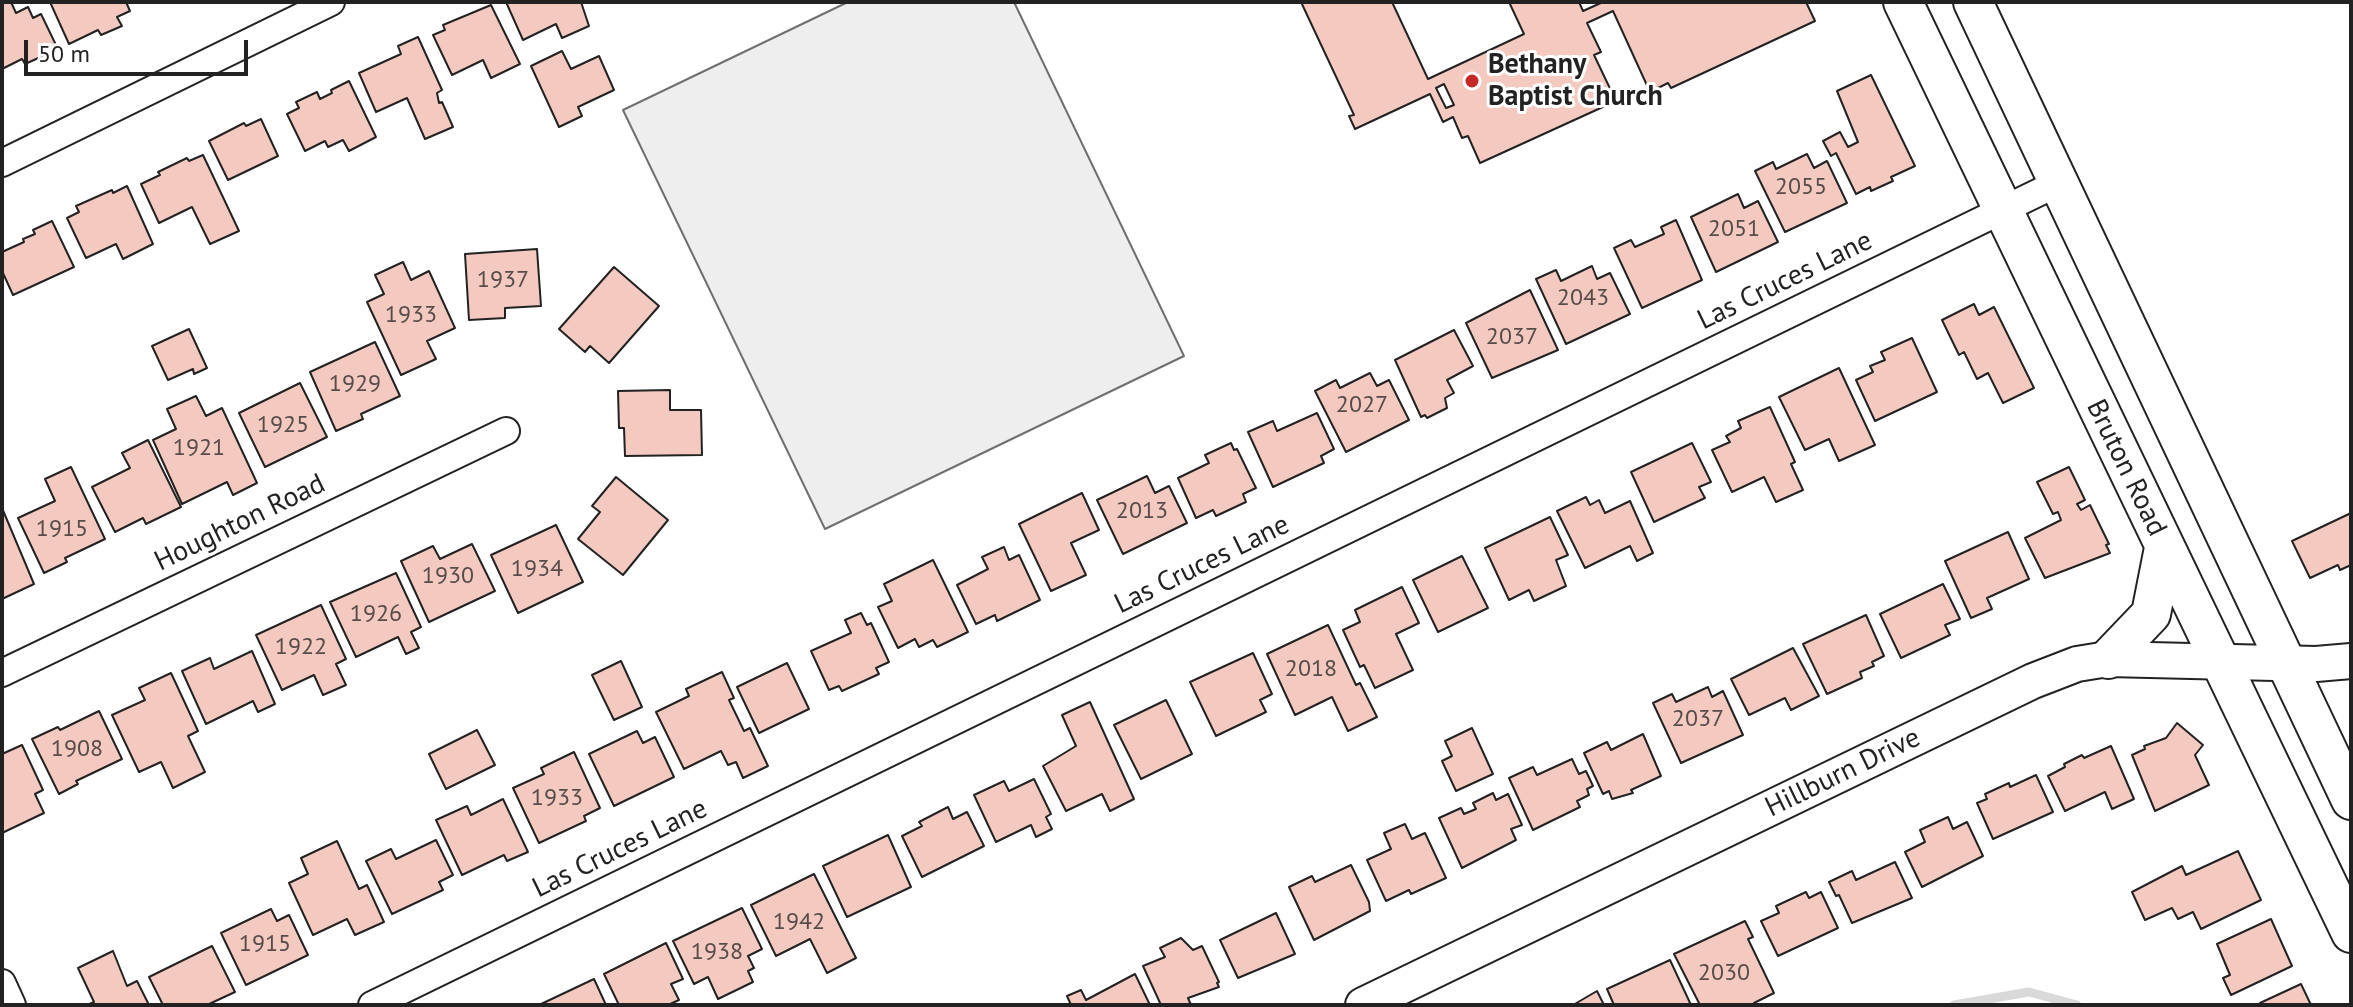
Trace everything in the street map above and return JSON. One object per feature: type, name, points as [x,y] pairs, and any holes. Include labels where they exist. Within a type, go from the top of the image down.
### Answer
[{"type":"main road","name":"Bruton Road","points":[[1903,2],[2351,933]]},
{"type":"main road","points":[[1973,2],[2351,800]]},
{"type":"main road","points":[[2108,659],[2151,614],[2164,548]]},
{"type":"street","points":[[2,163],[331,2]]},
{"type":"street","name":"Las Cruces Lane","points":[[372,1005],[2060,182]]},
{"type":"street","name":"Houghton Road","points":[[2,673],[506,431]]},
{"type":"street","name":"Hillburn Drive","points":[[1363,1005],[2033,681],[2077,664],[2108,659],[2316,664],[2351,661]]},
{"type":"street","points":[[2,983],[12,1005]]},
{"type":"shaded area","points":[[848,2],[1014,2],[1184,356],[825,529],[623,110]]},
{"type":"building","points":[[2,2],[11,2],[16,13],[28,7],[33,18],[41,14],[56,45],[52,47],[54,51],[25,64],[22,59],[2,69]]},
{"type":"building","points":[[50,2],[126,2],[130,11],[117,17],[122,26],[101,35],[98,30],[69,44]]},
{"type":"building","points":[[506,2],[581,2],[589,26],[562,38],[556,24],[523,40]]},
{"type":"building","name":"Bethany Baptist Church","points":[[1301,2],[1392,2],[1428,79],[1524,34],[1509,2],[1579,2],[1583,11],[1603,2],[1806,2],[1815,21],[1671,88],[1668,83],[1650,92],[1613,11],[1587,23],[1601,52],[1594,55],[1616,101],[1480,163],[1468,136],[1462,138],[1453,117],[1443,122],[1430,94],[1355,129],[1349,116],[1354,115]],"holes":[[[1444,84],[1454,105],[1446,108],[1436,88]]]},
{"type":"building","points":[[491,5],[520,64],[491,78],[483,60],[452,75],[433,35],[445,30],[443,25]]},
{"type":"building","points":[[418,37],[442,90],[437,93],[439,103],[442,102],[453,127],[425,139],[407,98],[376,112],[359,73],[401,54],[398,46]]},
{"type":"building","points":[[562,51],[571,69],[599,56],[614,90],[578,107],[582,116],[559,127],[531,66]]},
{"type":"building","points":[[1871,75],[1915,166],[1891,177],[1893,181],[1856,194],[1836,153],[1831,156],[1823,141],[1840,132],[1848,147],[1858,142],[1837,91]]},
{"type":"building","points":[[349,81],[376,137],[349,151],[343,140],[328,147],[325,141],[305,151],[287,114],[299,108],[296,102],[317,92],[320,99]]},
{"type":"building","points":[[261,119],[278,156],[228,180],[209,141],[244,123],[246,126]]},
{"type":"building","points":[[1807,154],[1814,168],[1827,161],[1847,203],[1785,232],[1755,171],[1773,162],[1776,169]]},
{"type":"building","points":[[203,155],[239,231],[210,244],[192,207],[159,223],[141,184],[187,158],[189,161]]},
{"type":"building","points":[[127,186],[153,244],[123,259],[116,244],[86,258],[67,218],[79,212],[76,206]]},
{"type":"building","points":[[1738,194],[1744,208],[1758,201],[1778,242],[1716,272],[1691,217]]},
{"type":"building","points":[[1676,220],[1702,280],[1642,308],[1614,248],[1631,240],[1635,247],[1664,234],[1661,227]]},
{"type":"building","points":[[52,221],[74,267],[13,295],[2,271],[2,252],[24,242],[23,239],[35,234],[33,230]]},
{"type":"building","points":[[537,249],[541,306],[505,308],[505,318],[469,320],[465,254]]},
{"type":"building","points":[[403,262],[411,280],[429,271],[455,328],[427,341],[436,359],[401,375],[367,302],[384,294],[375,275]]},
{"type":"building","points":[[1592,266],[1597,279],[1610,273],[1630,314],[1566,344],[1536,279],[1556,270],[1561,281]]},
{"type":"building","points":[[614,267],[659,306],[609,363],[590,346],[585,352],[559,329]]},
{"type":"building","points":[[1530,290],[1558,350],[1492,378],[1466,323]]},
{"type":"building","points":[[1974,304],[1979,315],[1994,307],[2034,388],[2003,403],[1988,373],[1977,379],[1964,352],[1959,355],[1942,320]]},
{"type":"building","points":[[189,329],[207,368],[194,374],[193,369],[168,380],[152,346]]},
{"type":"building","points":[[1454,330],[1473,366],[1447,380],[1454,393],[1445,398],[1447,408],[1427,418],[1425,415],[1421,417],[1395,360]]},
{"type":"building","points":[[1912,338],[1937,392],[1875,421],[1856,380],[1873,372],[1870,366],[1885,360],[1881,352]]},
{"type":"building","points":[[375,342],[400,396],[361,414],[363,419],[336,431],[310,372]]},
{"type":"building","points":[[1839,368],[1875,445],[1839,461],[1829,439],[1805,450],[1779,397]]},
{"type":"building","points":[[1370,373],[1377,386],[1389,380],[1409,420],[1346,452],[1315,391],[1336,380],[1340,388]]},
{"type":"building","points":[[300,383],[327,437],[265,467],[239,413]]},
{"type":"building","points":[[670,390],[670,410],[701,410],[702,455],[625,456],[624,428],[619,428],[618,391]]},
{"type":"building","points":[[196,396],[206,416],[222,408],[257,483],[233,495],[227,482],[182,504],[153,440],[176,429],[167,409]]},
{"type":"building","points":[[1770,407],[1795,462],[1791,464],[1803,490],[1776,502],[1764,477],[1732,492],[1712,450],[1730,442],[1726,436],[1741,428],[1738,421]]},
{"type":"building","points":[[1317,413],[1334,449],[1321,456],[1324,463],[1273,487],[1248,432],[1273,421],[1277,431]]},
{"type":"building","points":[[148,440],[181,507],[146,524],[143,518],[115,532],[92,487],[130,468],[122,453]]},
{"type":"building","points":[[1231,443],[1256,488],[1243,494],[1246,502],[1216,516],[1213,510],[1196,518],[1178,478],[1209,463],[1205,455]]},
{"type":"building","points":[[1692,443],[1711,482],[1699,487],[1705,498],[1654,522],[1631,472]]},
{"type":"building","points":[[71,467],[105,539],[65,558],[67,562],[44,573],[18,518],[55,501],[45,479]]},
{"type":"building","points":[[2069,467],[2085,500],[2077,504],[2081,510],[2090,505],[2109,544],[2106,545],[2110,553],[2045,578],[2025,538],[2061,520],[2058,512],[2053,514],[2037,482]]},
{"type":"building","points":[[1147,476],[1155,493],[1169,486],[1187,523],[1123,554],[1097,500]]},
{"type":"building","points":[[616,477],[668,520],[623,575],[578,539],[600,512],[592,506]]},
{"type":"building","points":[[1082,493],[1099,530],[1071,543],[1086,575],[1051,591],[1019,524]]},
{"type":"building","points":[[1586,497],[1590,505],[1599,500],[1605,513],[1630,501],[1653,553],[1637,561],[1630,546],[1585,568],[1557,511]]},
{"type":"building","points":[[2,508],[34,584],[2,599]]},
{"type":"building","points":[[2351,513],[2351,565],[2340,570],[2338,565],[2310,578],[2292,541]]},
{"type":"building","points":[[1550,517],[1568,555],[1556,560],[1566,586],[1534,601],[1529,590],[1509,600],[1485,548]]},
{"type":"building","points":[[556,525],[583,582],[518,613],[491,555]]},
{"type":"building","points":[[2008,532],[2029,579],[1987,598],[1992,609],[1971,618],[1945,561]]},
{"type":"building","points":[[472,544],[495,591],[429,622],[401,561],[433,546],[440,559]]},
{"type":"building","points":[[1004,547],[1009,560],[1019,555],[1040,600],[997,621],[995,615],[976,624],[957,585],[988,569],[982,557]]},
{"type":"building","points":[[1462,556],[1488,608],[1438,632],[1413,580]]},
{"type":"building","points":[[933,560],[968,632],[937,647],[933,640],[919,647],[915,639],[898,648],[878,607],[892,601],[884,584]]},
{"type":"building","points":[[396,573],[421,627],[411,632],[419,648],[406,654],[398,637],[356,657],[330,602]]},
{"type":"building","points":[[1943,584],[1960,619],[1945,625],[1950,635],[1901,658],[1880,614]]},
{"type":"building","points":[[1402,587],[1419,623],[1396,634],[1413,670],[1375,688],[1364,665],[1360,667],[1343,630],[1360,622],[1355,610]]},
{"type":"building","points":[[321,605],[346,659],[336,664],[346,685],[323,695],[314,675],[282,690],[256,635]]},
{"type":"building","points":[[861,613],[867,625],[871,623],[889,662],[876,668],[879,674],[842,691],[839,686],[829,690],[811,651],[851,633],[845,620]]},
{"type":"building","points":[[1866,615],[1884,656],[1872,662],[1874,666],[1860,672],[1862,678],[1827,694],[1803,644]]},
{"type":"building","points":[[1328,625],[1356,685],[1360,683],[1377,717],[1348,731],[1332,697],[1295,715],[1267,654]]},
{"type":"building","points":[[1793,648],[1819,696],[1791,710],[1785,698],[1749,715],[1731,679]]},
{"type":"building","points":[[252,651],[275,704],[258,712],[253,701],[206,724],[182,671],[210,658],[214,669]]},
{"type":"building","points":[[1253,653],[1272,694],[1260,700],[1266,712],[1216,736],[1190,682]]},
{"type":"building","points":[[621,661],[642,707],[614,720],[592,675]]},
{"type":"building","points":[[787,663],[809,709],[759,733],[737,687]]},
{"type":"building","points":[[722,672],[734,698],[729,700],[744,731],[750,728],[768,766],[743,778],[736,762],[728,765],[721,751],[684,769],[656,712],[689,696],[686,689]]},
{"type":"building","points":[[171,673],[198,731],[188,736],[205,772],[173,788],[161,762],[139,772],[112,715],[145,700],[139,688]]},
{"type":"building","points":[[1708,687],[1712,697],[1723,691],[1743,735],[1681,763],[1653,703],[1672,694],[1676,702]]},
{"type":"building","points":[[1166,700],[1192,754],[1141,779],[1114,725]]},
{"type":"building","points":[[1090,702],[1134,799],[1110,811],[1102,794],[1066,811],[1043,766],[1076,746],[1062,715]]},
{"type":"building","points":[[99,711],[122,759],[76,781],[78,784],[59,794],[32,739],[58,727],[60,730]]},
{"type":"building","points":[[2177,723],[2203,745],[2195,755],[2209,785],[2155,811],[2132,755],[2145,749],[2144,746],[2166,738]]},
{"type":"building","points":[[1472,728],[1493,774],[1456,791],[1442,761],[1452,756],[1445,741]]},
{"type":"building","points":[[477,730],[495,765],[446,789],[429,754]]},
{"type":"building","points":[[637,731],[643,743],[655,737],[674,777],[614,806],[589,754]]},
{"type":"building","points":[[1643,734],[1661,776],[1631,790],[1633,793],[1612,799],[1609,791],[1603,794],[1584,753],[1607,742],[1611,750]]},
{"type":"building","points":[[22,745],[43,790],[35,794],[44,813],[2,833],[2,754]]},
{"type":"building","points":[[2111,746],[2134,799],[2112,809],[2105,792],[2065,811],[2048,776],[2082,755],[2084,758]]},
{"type":"building","points":[[574,752],[600,808],[584,816],[586,821],[539,843],[513,788],[544,774],[541,768]]},
{"type":"building","points":[[1572,759],[1579,774],[1586,771],[1593,786],[1587,789],[1589,795],[1577,801],[1580,807],[1533,830],[1509,778],[1533,767],[1537,775]]},
{"type":"building","points":[[2036,775],[2053,812],[1993,839],[1977,803],[1987,799],[1985,794]]},
{"type":"building","points":[[1034,779],[1051,814],[1046,817],[1052,829],[1036,837],[1031,825],[996,842],[974,795],[1004,781],[1009,791]]},
{"type":"building","points":[[1493,793],[1496,800],[1508,794],[1522,825],[1511,829],[1516,840],[1462,868],[1439,818],[1461,808],[1464,814],[1476,809],[1473,803]]},
{"type":"building","points":[[503,799],[528,852],[507,861],[504,855],[462,875],[436,820],[467,806],[471,815]]},
{"type":"building","points":[[948,807],[953,819],[967,812],[984,846],[922,877],[902,836],[922,826],[919,822]]},
{"type":"building","points":[[1948,817],[1953,829],[1967,822],[1983,856],[1922,887],[1905,852],[1925,842],[1920,830]]},
{"type":"building","points":[[1405,824],[1412,839],[1425,833],[1446,878],[1411,894],[1409,890],[1386,901],[1367,860],[1391,849],[1384,833]]},
{"type":"building","points":[[888,835],[911,887],[847,917],[823,866]]},
{"type":"building","points":[[436,840],[453,875],[439,882],[443,890],[392,914],[366,861],[391,849],[396,859]]},
{"type":"building","points":[[337,841],[359,889],[367,885],[384,922],[355,935],[347,919],[313,935],[289,883],[308,874],[301,858]]},
{"type":"building","points":[[2238,851],[2261,900],[2201,929],[2193,912],[2178,919],[2172,908],[2145,920],[2132,892],[2182,866],[2186,875]]},
{"type":"building","points":[[1895,862],[1912,898],[1852,923],[1829,882],[1852,871],[1856,880]]},
{"type":"building","points":[[1351,865],[1369,902],[1370,911],[1314,940],[1289,887],[1312,876],[1315,882]]},
{"type":"building","points":[[814,874],[856,958],[827,973],[810,939],[776,956],[751,905]]},
{"type":"building","points":[[1806,892],[1809,898],[1821,892],[1838,928],[1778,956],[1761,921],[1779,913],[1776,906]]},
{"type":"building","points":[[742,908],[762,949],[748,956],[754,968],[748,971],[753,982],[718,999],[708,977],[694,984],[673,941]]},
{"type":"building","points":[[271,909],[277,921],[289,915],[308,955],[246,985],[221,933]]},
{"type":"building","points":[[1276,913],[1295,954],[1238,978],[1220,940]]},
{"type":"building","points":[[2271,919],[2292,966],[2231,995],[2223,978],[2230,975],[2217,944]]},
{"type":"building","points":[[1745,921],[1753,937],[1748,939],[1774,993],[1755,1005],[1700,1005],[1674,954]]},
{"type":"building","points":[[1181,938],[1193,950],[1202,946],[1219,987],[1188,998],[1191,1005],[1161,1005],[1143,966],[1165,957],[1160,948]]},
{"type":"building","points":[[666,943],[683,979],[671,984],[679,1000],[668,1005],[619,1005],[604,974]]},
{"type":"building","points":[[212,946],[235,992],[207,1005],[163,1005],[149,977]]},
{"type":"building","points":[[113,951],[127,986],[137,981],[149,1005],[87,1005],[94,1002],[78,968]]},
{"type":"building","points":[[1670,960],[1691,1005],[1614,1005],[1607,989]]},
{"type":"building","points":[[1135,974],[1150,1005],[1071,1005],[1067,996],[1081,990],[1086,1000]]},
{"type":"building","points":[[594,979],[606,1005],[539,1005]]},
{"type":"building","points":[[2301,984],[2311,1005],[2260,1003]]},
{"type":"building","points":[[1597,991],[1604,1005],[1573,1005]]},
{"type":"waterway","points":[[1954,1005],[2029,992],[2077,1005]]},
{"type":"place","name":"Bethany Baptist Church","points":[[1472,81]]}]
